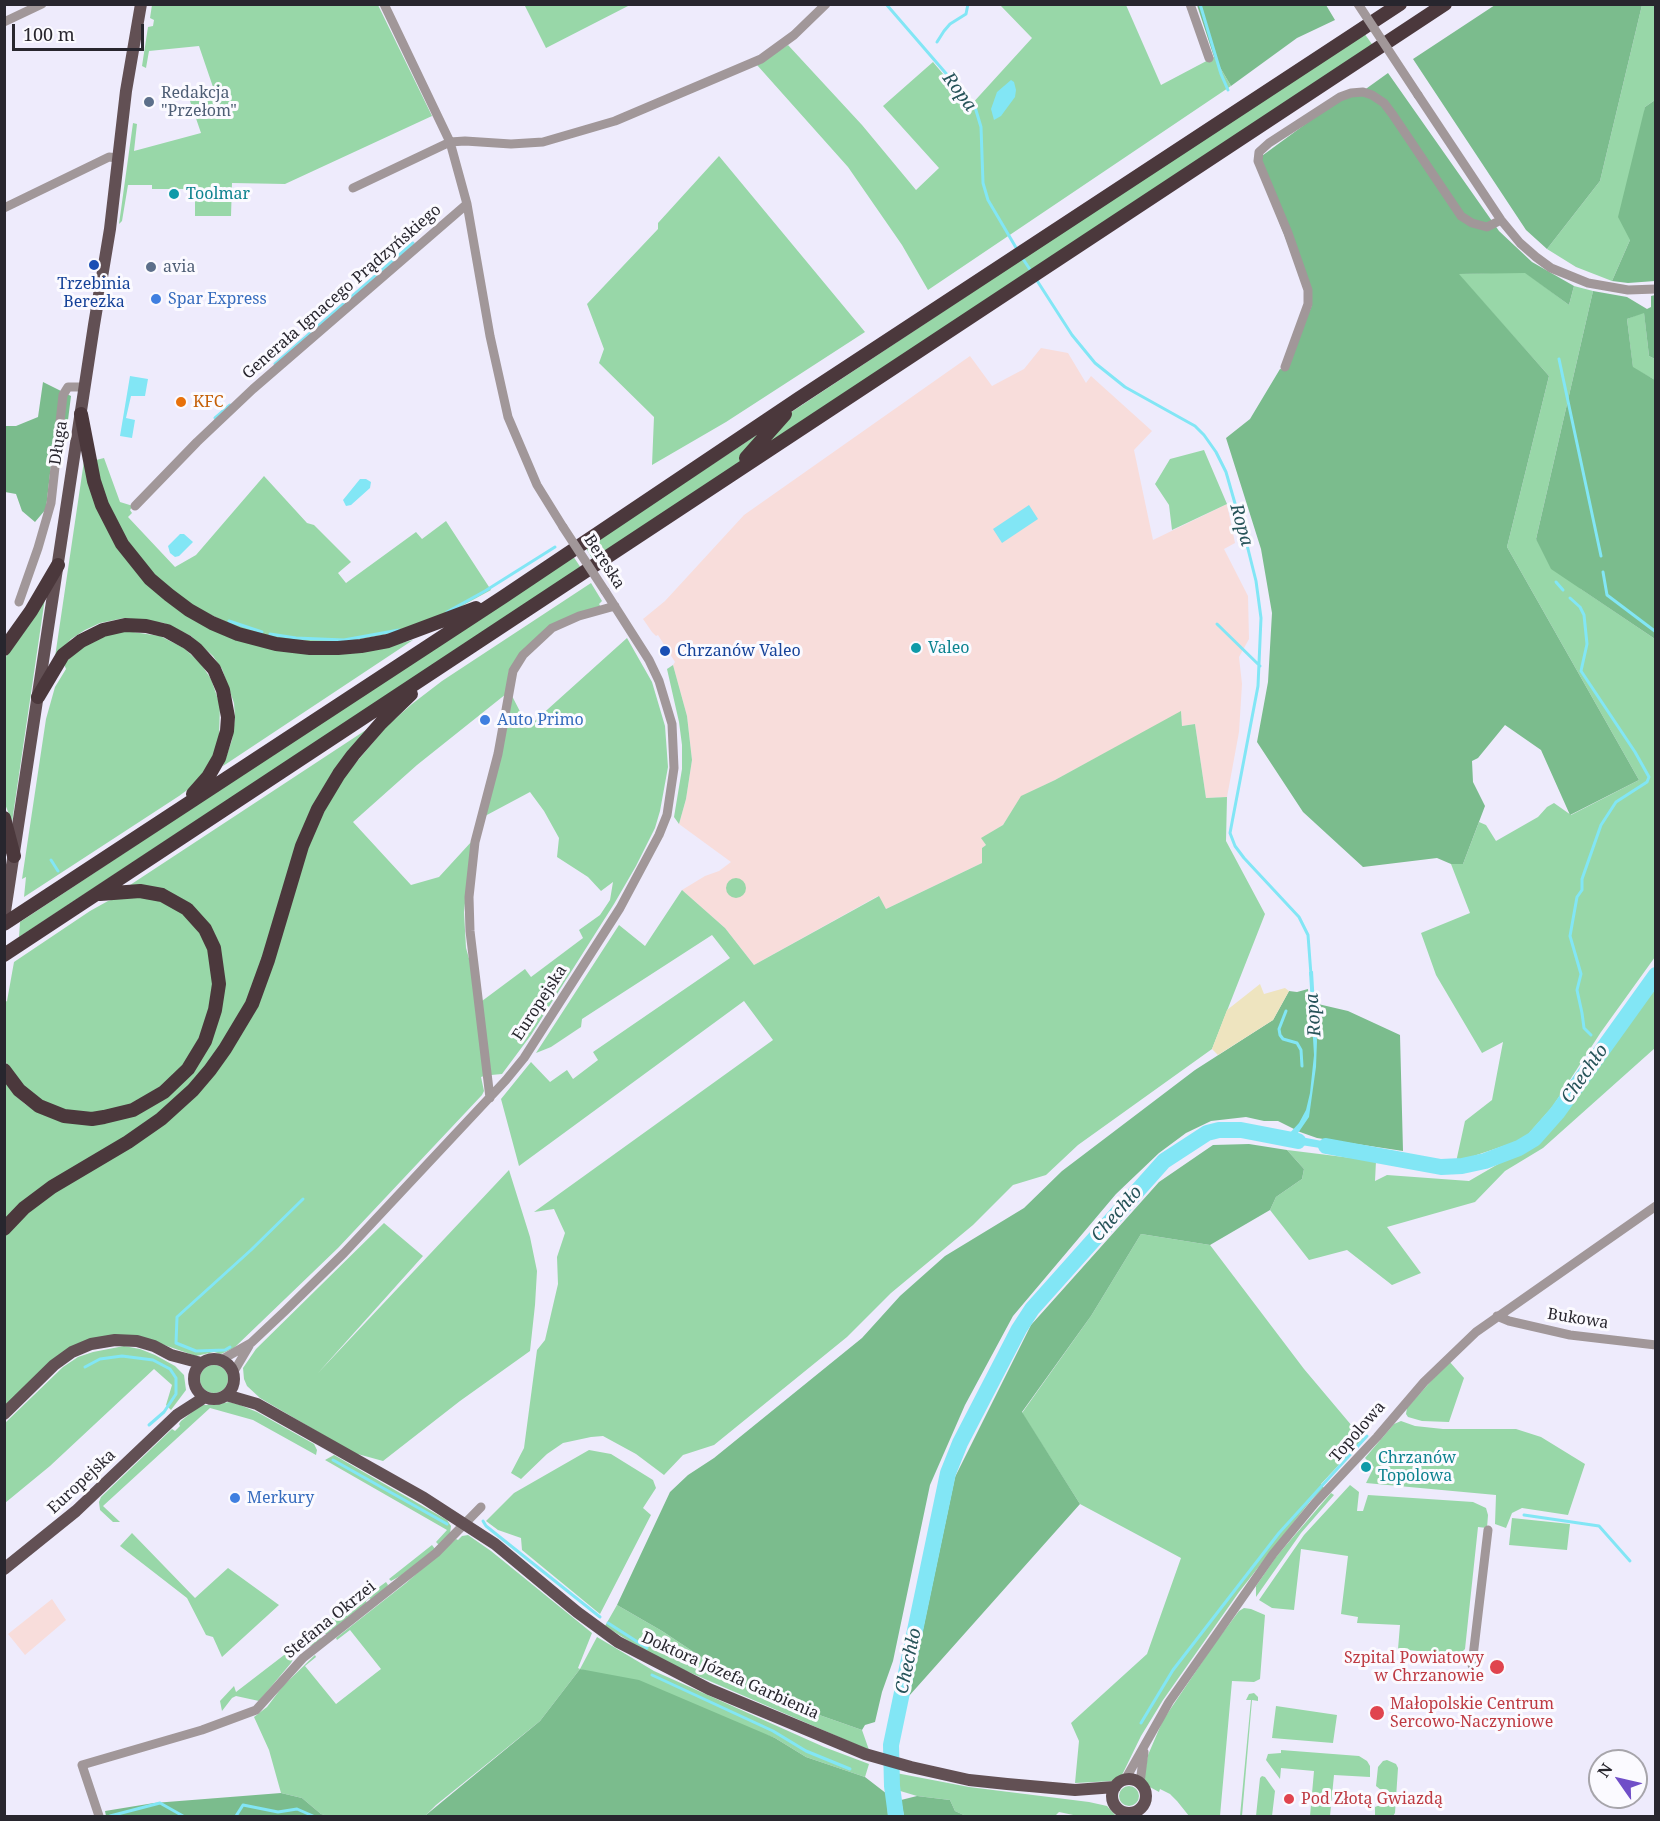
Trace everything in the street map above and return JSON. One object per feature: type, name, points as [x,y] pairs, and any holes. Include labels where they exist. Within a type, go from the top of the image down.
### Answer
[{"type":"highway","points":[[4,924],[1400,4]]},
{"type":"highway","points":[[4,955],[1445,4]]},
{"type":"highway","points":[[735,471],[798,399]]},
{"type":"highway","points":[[81,414],[94,481],[102,505],[122,544],[156,584],[189,610],[212,623],[238,634],[276,644],[310,648],[361,646],[388,641],[503,597]]},
{"type":"highway","points":[[4,649],[23,624],[58,565]]},
{"type":"highway","points":[[38,697],[63,655],[88,637],[103,630],[125,625],[146,626],[178,636],[196,649],[214,669],[220,680],[226,704],[227,731],[219,758],[208,777],[169,815]]},
{"type":"highway","points":[[4,1229],[24,1208],[52,1187],[162,1119],[193,1090],[210,1070],[252,1004],[268,960],[302,846],[329,790],[365,740],[434,671]]},
{"type":"highway","points":[[4,818],[14,856]]},
{"type":"highway","points":[[4,1070],[19,1090],[39,1106],[64,1116],[104,1117],[133,1110],[164,1092],[188,1069],[205,1041],[215,1010],[219,984],[214,948],[196,917],[173,900],[151,892],[97,894]]},
{"type":"main road","name":"Długa","points":[[4,918],[110,229],[126,91],[141,4]]},
{"type":"main road","points":[[4,1414],[54,1365],[72,1352],[86,1346],[110,1341],[131,1341],[154,1346],[201,1363]]},
{"type":"main road","points":[[171,1354],[205,1397],[217,1399],[226,1395],[234,1377],[229,1365],[221,1360],[211,1359],[201,1363],[195,1370],[194,1382]]},
{"type":"main road","name":"Doktora Józefa Garbienia","points":[[234,1377],[257,1404]]},
{"type":"main road","name":"Europejska","points":[[177,1415],[194,1382]]},
{"type":"main road","name":"Doktora Józefa Garbienia","points":[[226,1395],[257,1404],[424,1498],[495,1544],[592,1623],[628,1648],[709,1689],[875,1757],[911,1767],[969,1779],[1075,1790],[1120,1784]]},
{"type":"main road","name":"Europejska","points":[[4,1569],[76,1511],[177,1415],[205,1397]]},
{"type":"main road","points":[[1133,1780],[1140,1783],[1146,1798],[1137,1813],[1119,1809],[1120,1784],[1133,1780]]},
{"type":"main road","name":"Doktora Józefa Garbienia","points":[[1075,1790],[1119,1809]]},
{"type":"street","points":[[4,22],[42,4]]},
{"type":"street","name":"Bereska","points":[[384,4],[450,142],[467,204],[490,336],[508,417],[537,485],[615,606],[579,616],[552,628],[523,655],[513,671],[498,754],[475,842],[469,897],[470,931],[490,1098]]},
{"type":"street","points":[[353,188],[450,142],[530,144],[562,138],[615,121],[761,59],[794,35],[826,4]]},
{"type":"street","points":[[1191,4],[1209,58]]},
{"type":"street","points":[[1358,4],[1501,220],[1520,243],[1551,268],[1576,280],[1628,290],[1656,289]]},
{"type":"street","points":[[1285,367],[1308,304],[1308,290],[1288,233],[1258,161],[1259,152],[1269,143],[1340,97],[1351,93],[1372,95],[1384,103],[1393,115],[1461,216],[1472,223],[1487,227],[1501,220]]},
{"type":"street","points":[[4,208],[109,157],[118,158]]},
{"type":"street","name":"Generała Ignacego Prądzyńskiego","points":[[135,506],[253,389],[467,204]]},
{"type":"street","points":[[19,602],[51,503],[63,395],[68,387],[84,387]]},
{"type":"street","name":"Europejska","points":[[221,1360],[251,1343],[344,1253],[490,1098],[524,1058],[620,908],[659,835],[667,815],[674,768],[672,724],[649,660],[615,606]]},
{"type":"street","name":"Topolowa","points":[[1120,1784],[1168,1702],[1273,1554],[1439,1366],[1462,1344],[1497,1317],[1656,1206]]},
{"type":"street","name":"Bukowa","points":[[1497,1317],[1570,1335],[1656,1345]]},
{"type":"street","name":"Europejska","points":[[234,1377],[251,1343]]},
{"type":"street","name":"Stefana Okrzei","points":[[99,1815],[82,1765],[202,1730],[256,1710],[303,1658],[420,1566],[481,1507]]},
{"type":"street","points":[[1472,1665],[1488,1530]]},
{"type":"street","name":"Topolowa","points":[[1140,1783],[1146,1741]]},
{"type":"shaded area","name":"Valeo","points":[[1041,348],[1068,353],[1086,383],[1091,376],[1152,431],[1134,450],[1153,540],[1227,504],[1235,543],[1224,549],[1248,596],[1249,639],[1239,657],[1242,684],[1239,732],[1227,797],[1206,798],[1195,724],[1182,726],[1181,712],[1022,796],[1003,825],[982,838],[986,845],[982,848],[982,863],[886,909],[878,896],[754,965],[725,928],[682,890],[705,876],[719,871],[731,862],[679,824],[686,799],[692,760],[687,716],[673,665],[675,662],[658,635],[652,632],[643,619],[665,601],[744,515],[970,356],[992,386],[1024,369]]},
{"type":"shaded area","points":[[52,1599],[66,1620],[25,1655],[8,1634]]},
{"type":"green space","points":[[152,5],[378,5],[432,116],[285,184],[232,183],[231,216],[195,216],[195,189],[152,189],[152,185],[128,185],[122,221],[119,224],[133,123],[137,124],[134,151],[201,133],[189,98],[213,87],[199,46],[149,51],[146,68],[142,66],[148,27],[153,26],[154,20],[150,18]]},
{"type":"green space","points":[[630,5],[546,48],[525,6]]},
{"type":"green space","points":[[1000,5],[1126,5],[1161,85],[1214,57],[1231,86],[928,290],[902,245],[848,167],[757,65],[788,45],[862,125],[916,190],[939,168],[883,106],[933,62],[970,106],[1032,38]]},
{"type":"green space","points":[[1197,5],[1326,5],[1335,20],[1297,38],[1231,86],[1214,57]]},
{"type":"green space","points":[[1495,5],[1642,5],[1600,181],[1547,249],[1526,230],[1413,59]]},
{"type":"green space","points":[[1642,5],[1655,5],[1655,100],[1645,107],[1630,240],[1612,281],[1576,267],[1547,249],[1600,181]]},
{"type":"green space","points":[[1364,33],[1374,47],[593,560],[586,548]]},
{"type":"green space","points":[[1388,73],[1499,231],[1532,262],[1574,286],[1569,305],[1525,273],[1459,274],[1549,376],[1507,547],[1639,780],[1570,815],[1541,750],[1505,725],[1478,758],[1472,761],[1473,782],[1485,806],[1463,864],[1451,864],[1437,858],[1363,867],[1303,812],[1257,742],[1268,682],[1272,613],[1261,549],[1226,438],[1250,419],[1280,369],[1286,370],[1312,305],[1255,161],[1341,98],[1356,96]]},
{"type":"green space","points":[[1655,100],[1655,281],[1628,283],[1612,281],[1630,240],[1618,217],[1645,107]]},
{"type":"green space","points":[[719,156],[865,332],[726,422],[652,465],[654,417],[599,363],[604,349],[587,304],[658,229],[658,223]]},
{"type":"green space","points":[[1525,272],[1569,305],[1574,286],[1593,291],[1536,539],[1581,589],[1655,639],[1655,957],[1601,1032],[1553,1106],[1524,1139],[1456,1162],[1465,1121],[1492,1100],[1503,1042],[1482,1053],[1436,975],[1421,933],[1470,913],[1451,864],[1463,864],[1479,822],[1486,825],[1496,841],[1538,817],[1554,803],[1571,815],[1639,780],[1507,547],[1549,376],[1458,274]]},
{"type":"green space","points":[[1593,291],[1627,297],[1647,309],[1651,307],[1651,296],[1655,295],[1655,359],[1649,356],[1644,313],[1627,319],[1633,367],[1655,380],[1655,639],[1551,569],[1536,539]]},
{"type":"green space","points":[[1644,312],[1649,356],[1655,359],[1655,380],[1633,368],[1627,319]]},
{"type":"green space","points":[[43,382],[71,396],[68,420],[55,429],[46,509],[35,522],[22,511],[16,494],[5,492],[4,426],[16,426],[38,417]]},
{"type":"green space","points":[[1204,450],[1227,504],[1172,530],[1169,505],[1155,484],[1170,459]]},
{"type":"green space","points":[[104,458],[120,502],[133,506],[130,510],[132,513],[128,517],[175,567],[196,555],[264,476],[307,523],[314,525],[351,562],[338,573],[346,583],[416,532],[422,539],[446,521],[491,590],[438,619],[404,631],[338,643],[278,639],[241,629],[192,606],[154,575],[140,559],[115,521],[98,480],[96,460]]},
{"type":"green space","points":[[84,461],[129,561],[239,638],[390,646],[413,640],[223,766],[232,740],[235,718],[234,703],[222,669],[213,656],[191,636],[164,623],[124,618],[100,623],[85,630],[71,639],[55,657]]},
{"type":"green space","points":[[573,556],[581,568],[19,937],[20,922]]},
{"type":"green space","points":[[591,583],[602,601],[599,604],[601,607],[578,614],[521,653],[509,670],[506,694],[417,765],[353,822],[411,885],[439,877],[472,841],[464,912],[466,948],[472,969],[484,1076],[481,1077],[484,1091],[482,1095],[338,1248],[234,1348],[221,1354],[214,1352],[196,1356],[141,1337],[90,1340],[5,1406],[5,1235],[39,1202],[114,1157],[229,1052],[316,827],[348,772],[387,726],[442,681]]},
{"type":"green space","points":[[45,598],[12,822],[5,804],[5,658]]},
{"type":"green space","points":[[126,631],[160,636],[184,648],[201,664],[211,679],[220,705],[219,737],[213,757],[198,782],[24,897],[26,877],[22,879],[46,719],[55,687],[66,669],[64,664],[77,651],[104,635]]},
{"type":"green space","points":[[627,638],[652,682],[665,726],[668,767],[655,828],[614,904],[531,1035],[502,1074],[491,1075],[482,1001],[525,969],[531,977],[583,938],[579,930],[600,915],[610,900],[613,882],[601,891],[588,877],[557,857],[559,838],[530,792],[485,816],[511,694],[528,727]]},
{"type":"green space","points":[[673,665],[687,716],[692,760],[686,799],[679,824],[674,817],[682,769],[682,745],[667,669]]},
{"type":"green space","points":[[1181,711],[1182,726],[1195,724],[1206,798],[1227,797],[1226,841],[1265,914],[1212,1049],[1078,1145],[1046,1175],[1013,1185],[973,1225],[891,1293],[847,1337],[714,1445],[683,1455],[664,1475],[636,1454],[603,1436],[591,1437],[563,1443],[547,1454],[521,1479],[511,1473],[524,1448],[537,1350],[545,1340],[558,1284],[557,1257],[565,1233],[554,1209],[534,1212],[773,1040],[744,1001],[519,1166],[501,1099],[531,1062],[550,1082],[567,1070],[573,1079],[598,1060],[593,1052],[730,958],[712,935],[582,1019],[581,1027],[551,1047],[536,1053],[619,925],[645,946],[682,890],[725,928],[754,965],[879,896],[886,909],[982,863],[982,848],[986,845],[981,838],[1003,825],[1021,796],[1055,780]]},
{"type":"green space","points":[[375,724],[337,770],[250,996],[220,1050],[174,1103],[5,1223],[5,1078],[14,1094],[25,1104],[37,1112],[65,1123],[167,1094],[222,998],[203,918],[127,887]]},
{"type":"green space","points":[[736,878],[743,881],[746,888],[743,895],[736,898],[729,895],[726,888],[729,881]]},
{"type":"green space","points":[[152,897],[190,917],[208,946],[214,974],[207,1022],[190,1057],[169,1081],[133,1104],[100,1114],[64,1112],[31,1095],[13,1074],[4,1059],[5,1002],[14,962],[108,901],[117,898]]},
{"type":"green space","points":[[1655,982],[1655,1048],[1543,1148],[1505,1171],[1475,1202],[1387,1227],[1421,1273],[1392,1285],[1347,1250],[1309,1260],[1270,1210],[1276,1197],[1302,1179],[1304,1169],[1287,1150],[1376,1161],[1375,1181],[1387,1175],[1469,1181],[1519,1152],[1541,1138],[1562,1113]]},
{"type":"green space","points":[[1308,989],[1309,1005],[1318,1004],[1348,1011],[1400,1035],[1403,1151],[1317,1138],[1278,1121],[1246,1117],[1211,1121],[1186,1133],[1159,1153],[1116,1194],[1013,1316],[965,1405],[930,1485],[893,1661],[875,1722],[865,1725],[862,1730],[771,1698],[736,1680],[662,1631],[617,1605],[670,1492],[688,1475],[714,1458],[862,1338],[900,1296],[945,1256],[1024,1208],[1062,1171],[1195,1070],[1273,1020],[1289,991],[1297,992]]},
{"type":"green space","points":[[1249,1144],[1287,1150],[1304,1169],[1302,1179],[1276,1197],[1270,1210],[1210,1245],[1141,1234],[1091,1316],[1022,1412],[1080,1504],[909,1696],[955,1477],[1031,1325],[1159,1182],[1213,1145]]},
{"type":"green space","points":[[509,1170],[530,1237],[537,1271],[530,1351],[460,1401],[383,1461],[354,1453],[260,1398],[247,1386],[243,1368],[256,1349],[384,1223],[423,1256],[318,1373]]},
{"type":"green space","points":[[1141,1234],[1210,1245],[1304,1369],[1363,1439],[1321,1484],[1324,1488],[1312,1499],[1239,1592],[1163,1700],[1141,1736],[1122,1775],[1113,1781],[1075,1783],[1079,1741],[1071,1723],[1147,1654],[1181,1558],[1080,1504],[1022,1413],[1091,1316]]},
{"type":"green space","points":[[124,1346],[155,1355],[175,1366],[184,1375],[186,1390],[171,1410],[166,1405],[172,1385],[154,1369],[50,1466],[5,1503],[5,1423],[63,1367],[78,1357]]},
{"type":"green space","points":[[1449,1361],[1464,1378],[1449,1422],[1422,1421],[1408,1417],[1407,1408]]},
{"type":"green space","points":[[214,1365],[224,1369],[228,1379],[224,1389],[214,1393],[204,1389],[200,1379],[204,1369]]},
{"type":"green space","points":[[229,1402],[257,1412],[314,1444],[317,1450],[316,1455],[253,1420],[210,1408],[103,1506],[120,1522],[113,1522],[100,1510],[101,1497],[172,1429],[175,1431],[181,1421],[201,1405]]},
{"type":"green space","points":[[1401,1421],[1415,1426],[1443,1429],[1516,1429],[1541,1437],[1585,1464],[1568,1515],[1522,1508],[1512,1513],[1506,1528],[1495,1524],[1496,1495],[1366,1483],[1374,1467],[1365,1458],[1394,1424]]},
{"type":"green space","points":[[589,1450],[611,1454],[653,1480],[656,1488],[643,1508],[651,1515],[600,1614],[522,1550],[521,1538],[498,1530],[486,1521],[514,1493]]},
{"type":"green space","points":[[334,1455],[447,1520],[451,1526],[450,1534],[439,1545],[436,1542],[447,1530],[325,1460]]},
{"type":"green space","points":[[1350,1485],[1359,1492],[1357,1511],[1363,1511],[1368,1495],[1473,1502],[1486,1508],[1487,1528],[1478,1527],[1465,1649],[1461,1653],[1457,1655],[1398,1649],[1400,1625],[1357,1623],[1358,1617],[1341,1614],[1348,1556],[1301,1549],[1294,1610],[1272,1608],[1259,1600],[1304,1535]]},
{"type":"green space","points":[[1331,1493],[1334,1495],[1301,1533],[1256,1597],[1256,1586],[1276,1557]]},
{"type":"green space","points":[[1512,1518],[1570,1524],[1567,1550],[1509,1545]]},
{"type":"green space","points":[[132,1533],[195,1598],[228,1568],[279,1605],[222,1657],[213,1637],[206,1635],[187,1598],[120,1546]]},
{"type":"green space","points":[[468,1535],[592,1633],[578,1668],[580,1669],[540,1721],[436,1805],[426,1815],[428,1816],[328,1816],[321,1814],[302,1798],[281,1793],[269,1750],[254,1717],[267,1707],[283,1686],[315,1655],[316,1657],[305,1666],[336,1704],[381,1669],[350,1630],[337,1640],[336,1638],[406,1583],[456,1539]]},
{"type":"green space","points":[[432,1545],[435,1549],[402,1575],[391,1581],[389,1579]]},
{"type":"green space","points":[[386,1582],[388,1585],[386,1589],[372,1600],[369,1598],[366,1601],[367,1604],[327,1634],[323,1634],[321,1627],[366,1592],[367,1596]]},
{"type":"green space","points":[[617,1605],[662,1631],[736,1680],[771,1698],[862,1730],[869,1750],[654,1657],[605,1626]]},
{"type":"green space","points":[[1244,1608],[1265,1615],[1260,1679],[1254,1682],[1232,1681],[1220,1816],[1189,1816],[1170,1794],[1160,1789],[1159,1792],[1148,1786],[1144,1778],[1148,1755],[1163,1720],[1215,1643],[1239,1611]]},
{"type":"green space","points":[[315,1631],[321,1640],[306,1647],[301,1642]]},
{"type":"green space","points":[[597,1637],[654,1671],[824,1747],[869,1764],[865,1777],[806,1757],[775,1738],[580,1669]]},
{"type":"green space","points":[[288,1652],[293,1659],[291,1663],[259,1701],[236,1696],[222,1711],[220,1701],[234,1686],[236,1692]]},
{"type":"green space","points":[[580,1669],[639,1680],[775,1738],[806,1757],[865,1777],[887,1794],[888,1816],[426,1815],[540,1721]]},
{"type":"green space","points":[[1254,1693],[1258,1701],[1252,1700],[1242,1816],[1240,1816],[1251,1700],[1246,1700],[1249,1694]]},
{"type":"green space","points":[[1276,1706],[1337,1715],[1333,1743],[1272,1738]]},
{"type":"green space","points":[[1281,1750],[1359,1756],[1370,1766],[1370,1777],[1334,1775],[1330,1816],[1310,1816],[1314,1771],[1281,1768],[1280,1779],[1266,1760],[1268,1754],[1281,1753]]},
{"type":"green space","points":[[1387,1760],[1396,1764],[1398,1768],[1395,1813],[1393,1816],[1375,1816],[1375,1807],[1385,1803],[1386,1794],[1376,1786],[1378,1767]]},
{"type":"green space","points":[[896,1773],[969,1787],[1089,1802],[1107,1806],[1116,1816],[1078,1816],[1059,1812],[1055,1816],[966,1816],[955,1811],[950,1800],[917,1796],[897,1790]]},
{"type":"green space","points":[[1262,1776],[1275,1791],[1272,1816],[1256,1816]]},
{"type":"green space","points":[[1129,1786],[1136,1789],[1139,1796],[1136,1803],[1129,1806],[1122,1803],[1119,1796],[1122,1789]]},
{"type":"green space","points":[[281,1793],[302,1798],[321,1814],[328,1816],[106,1816],[105,1811],[154,1803]]},
{"type":"green space","points":[[917,1796],[950,1800],[955,1811],[966,1816],[904,1816],[901,1800]]},
{"type":"sand","points":[[1260,984],[1264,994],[1285,988],[1289,991],[1273,1020],[1218,1055],[1212,1049],[1227,1010]]},
{"type":"water","points":[[1011,80],[1016,90],[1015,97],[1001,116],[994,120],[991,109],[997,92]]},
{"type":"water","points":[[130,376],[148,379],[145,396],[131,396],[126,418],[135,420],[132,438],[120,436]]},
{"type":"water","points":[[360,479],[371,482],[370,488],[351,505],[346,506],[343,500]]},
{"type":"water","points":[[1029,505],[1038,519],[1002,543],[993,529]]},
{"type":"water","points":[[180,534],[184,534],[193,542],[175,557],[170,553],[168,546]]},
{"type":"water","points":[[1313,971],[1317,1041],[1316,1067],[1309,1117],[1296,1136],[1348,1146],[1346,1152],[1275,1141],[1276,1133],[1288,1135],[1299,1123],[1306,1110],[1310,1093],[1314,1055],[1309,972]]},
{"type":"waterway","name":"Ropa","points":[[886,4],[975,107],[981,127],[983,183],[988,200],[1018,251]]},
{"type":"waterway","points":[[937,42],[950,24],[966,14],[968,4]]},
{"type":"waterway","points":[[1200,4],[1228,90]]},
{"type":"waterway","points":[[275,364],[413,243]]},
{"type":"waterway","name":"Ropa","points":[[1021,256],[1031,271]]},
{"type":"waterway","name":"Ropa","points":[[1036,279],[1072,335],[1095,363],[1125,387],[1195,426],[1216,452],[1226,472],[1256,581],[1261,618],[1258,686],[1230,833],[1235,846],[1244,858],[1299,917],[1308,935],[1311,975]]},
{"type":"waterway","points":[[1559,359],[1601,556]]},
{"type":"waterway","points":[[215,418],[230,405]]},
{"type":"waterway","points":[[447,612],[555,547]]},
{"type":"waterway","points":[[1603,572],[1607,595],[1656,632]]},
{"type":"waterway","points":[[1556,582],[1563,590]]},
{"type":"waterway","points":[[1570,598],[1580,607],[1584,615],[1587,644],[1581,671],[1649,777],[1647,782],[1616,802],[1601,825],[1582,879],[1582,890],[1577,897],[1570,936],[1581,974],[1577,990],[1584,1028],[1591,1035]]},
{"type":"waterway","points":[[229,621],[262,632]]},
{"type":"waterway","points":[[1217,624],[1260,666]]},
{"type":"waterway","points":[[270,634],[296,638],[344,640],[399,630]]},
{"type":"waterway","points":[[51,860],[58,871]]},
{"type":"waterway","name":"Chechło","points":[[1326,1146],[1441,1167],[1462,1166],[1485,1161],[1519,1148],[1534,1139],[1557,1113],[1656,975]]},
{"type":"waterway","points":[[1286,1011],[1279,1029],[1280,1035],[1283,1039],[1297,1043],[1301,1050],[1302,1066]]},
{"type":"waterway","name":"Chechło","points":[[1591,1058],[1593,1063]]},
{"type":"waterway","name":"Chechło","points":[[896,1816],[892,1786],[891,1745],[948,1473],[960,1443],[1019,1329],[1032,1309],[1164,1161],[1207,1133],[1219,1130],[1241,1130],[1298,1141]]},
{"type":"waterway","points":[[230,1347],[225,1350],[196,1351],[176,1343],[177,1317],[303,1199]]},
{"type":"waterway","points":[[85,1367],[100,1359],[122,1356],[153,1360],[170,1369],[176,1378],[176,1394],[164,1412],[149,1425]]},
{"type":"waterway","points":[[1141,1723],[1173,1670],[1279,1533],[1367,1436]]},
{"type":"waterway","points":[[333,1460],[447,1524]]},
{"type":"waterway","points":[[1524,1515],[1599,1526],[1630,1561]]},
{"type":"waterway","points":[[483,1521],[486,1526],[600,1617]]},
{"type":"waterway","points":[[608,1623],[647,1648]]},
{"type":"waterway","points":[[652,1675],[773,1731],[806,1751],[850,1769]]},
{"type":"waterway","name":"Chechło","points":[[886,1783],[896,1786]]},
{"type":"waterway","points":[[110,1816],[160,1803],[183,1816]]},
{"type":"waterway","points":[[236,1816],[243,1805],[278,1812],[297,1809],[313,1816]]},
{"type":"place","name":"Redakcja \"Przełom\"","points":[[149,102]]},
{"type":"place","name":"Toolmar","points":[[174,194]]},
{"type":"place","name":"Trzebinia Berezka","points":[[94,265]]},
{"type":"place","name":"avia","points":[[151,267]]},
{"type":"place","name":"Spar Express","points":[[156,299]]},
{"type":"place","name":"KFC","points":[[181,402]]},
{"type":"place","name":"Valeo","points":[[916,648]]},
{"type":"place","name":"Chrzanów Valeo","points":[[665,651]]},
{"type":"place","name":"Auto Primo","points":[[485,720]]},
{"type":"place","name":"Chrzanów Topolowa","points":[[1366,1467]]},
{"type":"place","name":"Merkury","points":[[235,1498]]},
{"type":"place","name":"Szpital Powiatowy w Chrzanowie","points":[[1497,1667]]},
{"type":"place","name":"Małopolskie Centrum Sercowo-Naczyniowe","points":[[1377,1713]]},
{"type":"place","name":"Pod Złotą Gwiazdą","points":[[1289,1799]]}]
